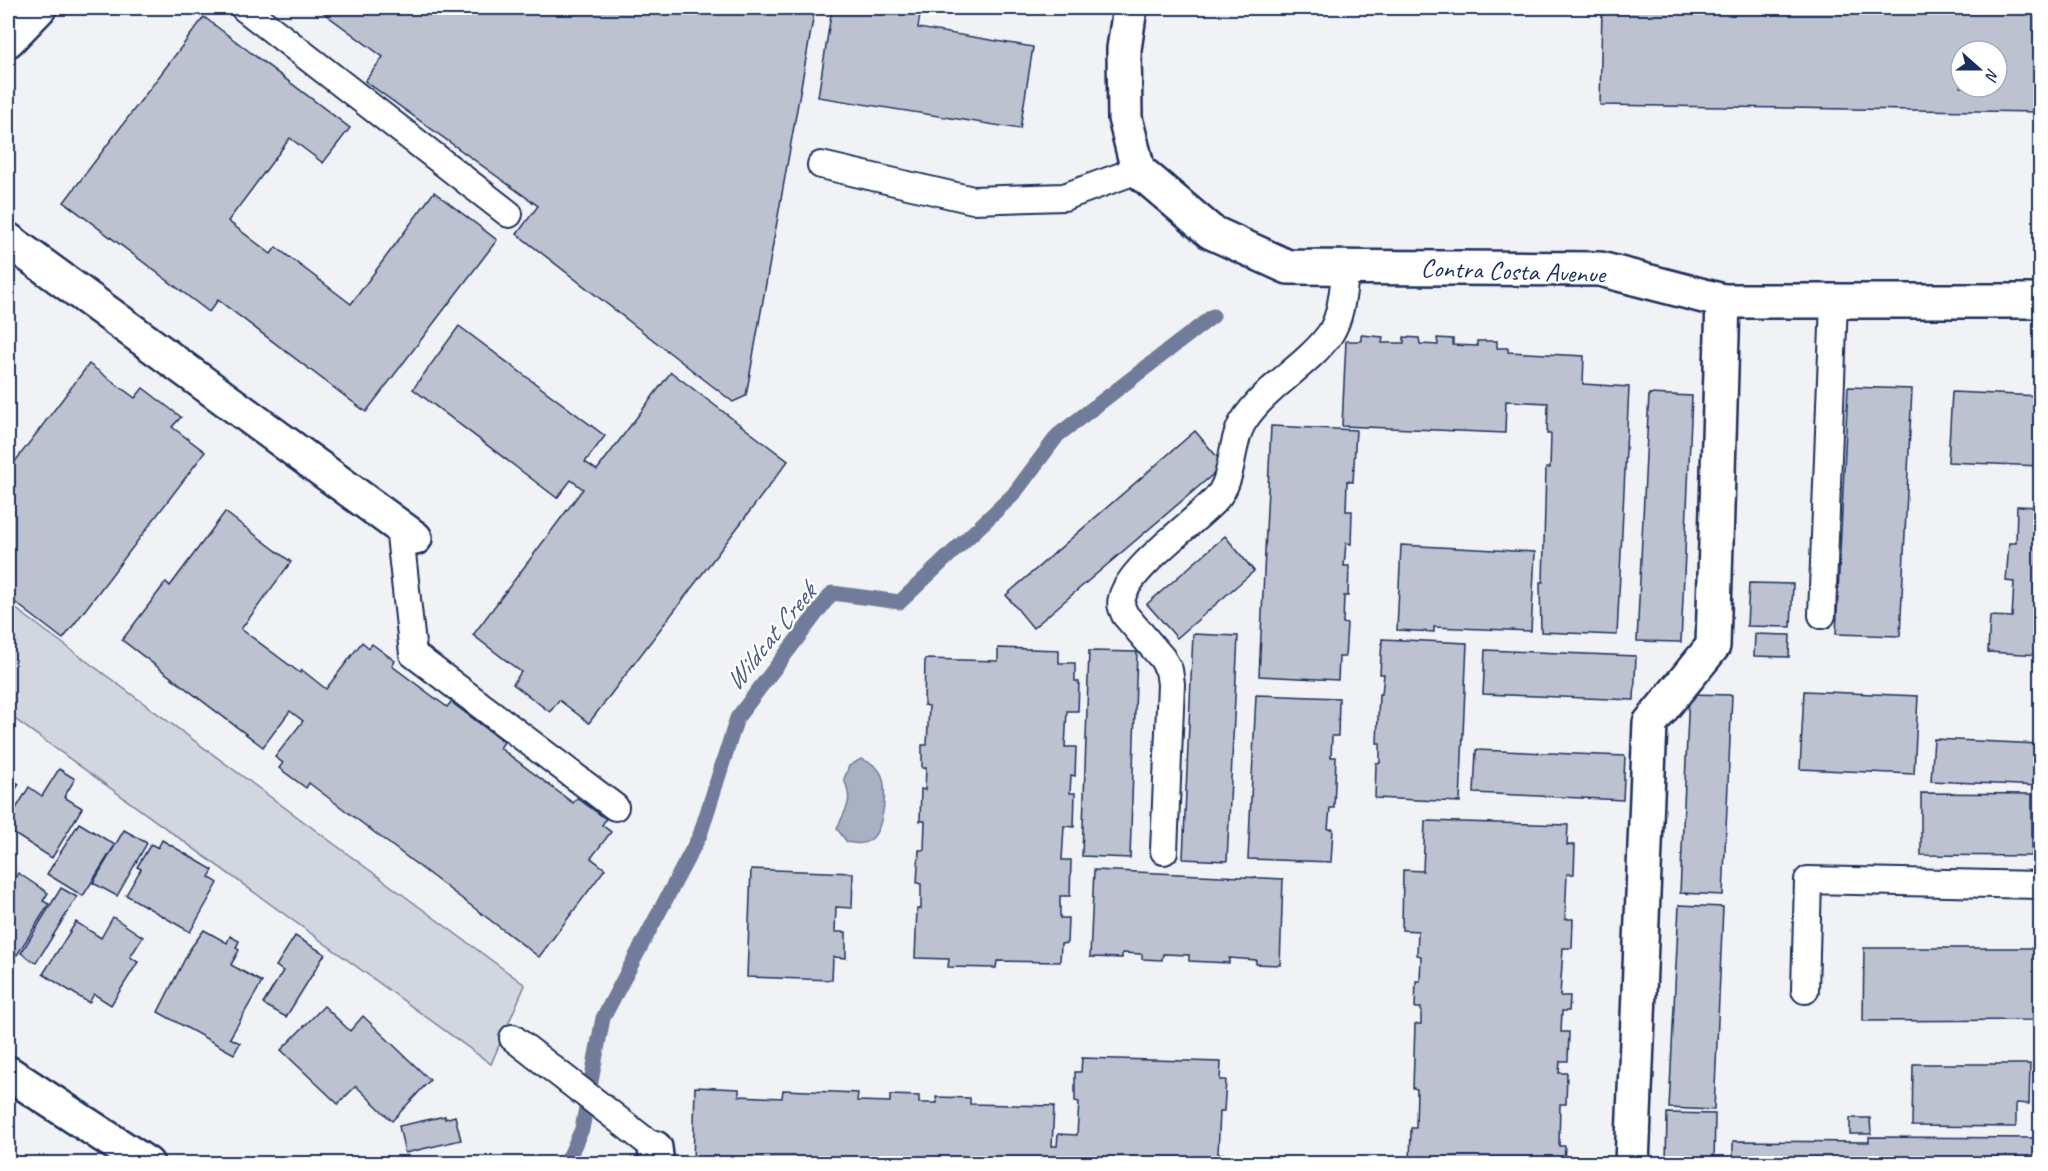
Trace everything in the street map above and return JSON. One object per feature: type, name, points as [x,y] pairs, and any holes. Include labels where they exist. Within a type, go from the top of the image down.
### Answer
[{"type":"street","points":[[1130,8],[1124,49],[1125,118],[1138,170]]},
{"type":"street","points":[[8,40],[29,10]]},
{"type":"street","name":"Contra Costa Avenue","points":[[1138,170],[1211,232],[1288,267],[1600,269],[1724,301],[2040,301]]},
{"type":"street","points":[[8,240],[407,532]]},
{"type":"street","points":[[1632,1164],[1650,723],[1713,646],[1724,301]]},
{"type":"street","points":[[8,1073],[147,1164]]},
{"type":"lane","points":[[244,8],[509,214]]},
{"type":"lane","points":[[821,165],[974,200],[1065,197],[1138,170]]},
{"type":"lane","points":[[1164,851],[1171,684],[1168,670],[1120,606],[1122,595],[1145,566],[1218,497],[1227,480],[1233,447],[1243,422],[1331,332],[1339,312],[1346,267]]},
{"type":"lane","points":[[1822,615],[1834,301]]},
{"type":"lane","points":[[407,532],[412,654],[615,807]]},
{"type":"lane","points":[[1805,990],[1808,880],[2040,885]]},
{"type":"lane","points":[[513,1038],[656,1156]]},
{"type":"shaded area","points":[[8,603],[525,985],[491,1064],[8,714]]},
{"type":"water","points":[[861,759],[874,765],[883,778],[884,807],[875,835],[867,842],[856,844],[847,842],[837,829],[849,800],[844,779],[849,766]]},
{"type":"building","points":[[317,8],[815,8],[746,396],[733,402],[517,234],[538,206],[365,81],[383,57]]},
{"type":"building","points":[[832,8],[921,8],[918,28],[1033,47],[1020,129],[818,97]]},
{"type":"building","points":[[1602,8],[2040,8],[2040,112],[1600,105]]},
{"type":"building","points":[[204,17],[350,128],[323,163],[290,138],[228,221],[271,254],[276,247],[351,304],[434,192],[497,240],[366,412],[218,300],[209,312],[64,202]]},
{"type":"building","points":[[459,326],[605,436],[585,462],[597,470],[671,372],[788,461],[589,723],[559,700],[550,712],[513,684],[521,672],[473,635],[583,489],[571,480],[557,498],[413,389]]},
{"type":"building","points":[[1361,335],[1383,337],[1382,343],[1404,343],[1404,337],[1419,338],[1420,344],[1438,345],[1437,338],[1453,339],[1453,345],[1477,346],[1477,341],[1497,341],[1497,348],[1508,348],[1508,352],[1584,356],[1583,384],[1629,387],[1617,635],[1541,632],[1540,582],[1543,582],[1546,468],[1550,468],[1551,434],[1547,434],[1548,403],[1506,401],[1505,433],[1342,426],[1346,341],[1361,341]]},
{"type":"building","points":[[89,364],[135,398],[143,388],[181,417],[172,427],[205,452],[63,639],[8,597],[8,567],[12,562],[8,558],[8,458],[14,463]]},
{"type":"building","points":[[1848,387],[1912,389],[1900,636],[1836,634]]},
{"type":"building","points":[[1952,392],[2040,396],[2040,466],[1948,462]]},
{"type":"building","points":[[1649,394],[1692,396],[1681,642],[1637,641]]},
{"type":"building","points":[[1271,426],[1356,430],[1353,482],[1347,481],[1346,511],[1352,511],[1351,544],[1346,543],[1344,566],[1349,566],[1348,596],[1344,596],[1343,623],[1347,624],[1345,657],[1339,657],[1338,680],[1259,676]]},
{"type":"building","points":[[1195,431],[1224,465],[1033,628],[1006,595]]},
{"type":"building","points":[[2017,506],[2040,507],[2040,655],[1988,652],[1990,616],[2012,617],[2014,582],[2006,581],[2009,543],[2016,543]]},
{"type":"building","points":[[225,512],[291,562],[241,629],[300,673],[302,670],[326,689],[362,642],[369,648],[372,644],[395,661],[392,666],[447,707],[451,702],[504,742],[500,748],[573,803],[577,798],[606,819],[602,825],[611,832],[591,858],[605,869],[539,957],[309,783],[306,788],[279,768],[283,763],[275,757],[303,721],[290,711],[263,747],[122,640],[166,582],[170,586]]},
{"type":"building","points":[[1225,536],[1254,571],[1177,638],[1147,604]]},
{"type":"building","points":[[1401,545],[1535,552],[1531,631],[1434,627],[1434,632],[1397,630]]},
{"type":"building","points":[[1749,583],[1793,584],[1791,627],[1747,626]]},
{"type":"building","points":[[1193,634],[1238,636],[1227,861],[1183,859]]},
{"type":"building","points":[[1755,634],[1790,635],[1789,657],[1754,656]]},
{"type":"building","points":[[1382,639],[1467,643],[1460,802],[1375,798],[1376,763],[1380,763],[1380,743],[1377,743],[1379,694],[1382,694],[1384,674],[1380,674]]},
{"type":"building","points":[[998,648],[1059,650],[1059,663],[1075,663],[1075,681],[1079,682],[1078,711],[1067,711],[1065,747],[1076,747],[1075,776],[1071,775],[1070,793],[1075,793],[1074,827],[1064,826],[1062,860],[1071,860],[1070,896],[1060,896],[1060,918],[1068,918],[1067,943],[1061,944],[1060,962],[997,961],[996,968],[948,967],[949,959],[915,958],[917,909],[921,909],[921,884],[917,883],[919,850],[924,850],[925,821],[920,821],[921,789],[925,790],[926,768],[922,768],[922,745],[927,745],[929,706],[924,705],[925,659],[998,661]]},
{"type":"building","points":[[1485,650],[1636,656],[1634,700],[1483,694]]},
{"type":"building","points":[[1089,651],[1137,652],[1130,858],[1082,856]]},
{"type":"building","points":[[1804,691],[1918,696],[1914,774],[1800,769]]},
{"type":"building","points":[[1689,694],[1732,695],[1723,895],[1680,893]]},
{"type":"building","points":[[1256,695],[1339,698],[1338,736],[1332,736],[1331,757],[1336,757],[1334,808],[1330,808],[1328,829],[1333,829],[1331,862],[1248,859]]},
{"type":"building","points":[[1934,739],[2040,744],[2040,786],[1931,781]]},
{"type":"building","points":[[1476,750],[1625,756],[1623,800],[1474,793]]},
{"type":"building","points":[[59,769],[75,779],[64,797],[82,808],[52,858],[8,830],[8,822],[29,787],[42,796]]},
{"type":"building","points":[[8,777],[19,784],[8,802]]},
{"type":"building","points":[[1921,793],[2032,794],[2032,856],[1921,855]]},
{"type":"building","points":[[1425,821],[1568,825],[1567,845],[1575,845],[1574,874],[1567,874],[1565,919],[1573,919],[1572,948],[1563,948],[1560,996],[1570,996],[1569,1011],[1562,1011],[1561,1032],[1569,1032],[1568,1061],[1560,1061],[1559,1073],[1567,1073],[1566,1104],[1560,1104],[1559,1146],[1565,1146],[1564,1164],[1410,1164],[1411,1128],[1416,1128],[1417,1089],[1413,1088],[1415,1024],[1421,1024],[1421,1008],[1415,1008],[1416,981],[1420,981],[1421,956],[1417,955],[1418,931],[1402,930],[1403,870],[1423,871]]},
{"type":"building","points":[[79,823],[115,845],[83,896],[47,874]]},
{"type":"building","points":[[124,830],[147,843],[117,896],[93,883]]},
{"type":"building","points":[[162,840],[213,870],[209,877],[218,883],[190,932],[126,895],[141,869],[137,867],[151,844],[158,848]]},
{"type":"building","points":[[751,869],[853,873],[852,908],[836,907],[835,932],[846,932],[846,958],[833,957],[832,980],[747,977]]},
{"type":"building","points":[[1094,870],[1283,879],[1280,965],[1256,964],[1256,960],[1229,958],[1229,963],[1189,961],[1189,955],[1163,954],[1162,960],[1142,959],[1142,954],[1122,953],[1122,958],[1090,957]]},
{"type":"building","points":[[18,873],[48,893],[43,901],[49,904],[17,955],[8,948],[8,879],[13,882]]},
{"type":"building","points":[[61,888],[77,897],[36,963],[21,953]]},
{"type":"building","points":[[1679,905],[1723,907],[1714,1110],[1669,1108]]},
{"type":"building","points":[[113,917],[143,937],[130,957],[138,962],[111,1005],[94,994],[89,1003],[43,974],[76,922],[101,938]]},
{"type":"building","points":[[204,930],[227,943],[230,936],[239,941],[236,948],[239,950],[231,965],[262,982],[230,1038],[240,1043],[234,1054],[158,1012],[190,949]]},
{"type":"building","points":[[295,936],[325,954],[286,1017],[263,1004],[283,971],[276,966]]},
{"type":"building","points":[[1864,948],[2040,948],[2040,1020],[1863,1021]]},
{"type":"building","points":[[324,1006],[350,1031],[363,1016],[430,1080],[392,1121],[356,1086],[338,1104],[281,1050]]},
{"type":"building","points":[[1082,1058],[1221,1062],[1220,1080],[1226,1080],[1224,1111],[1220,1111],[1218,1154],[1223,1154],[1223,1164],[693,1164],[695,1087],[739,1089],[739,1096],[782,1098],[783,1090],[858,1093],[857,1101],[890,1102],[890,1095],[919,1096],[919,1103],[937,1103],[936,1097],[970,1098],[970,1104],[1054,1106],[1052,1146],[1057,1146],[1058,1134],[1077,1135],[1079,1102],[1075,1101],[1075,1072],[1081,1072]]},
{"type":"building","points":[[1913,1064],[2030,1064],[2029,1104],[2016,1103],[2016,1127],[1912,1126]]},
{"type":"building","points":[[1667,1113],[1715,1114],[1714,1164],[1666,1164]]},
{"type":"building","points":[[445,1116],[445,1119],[455,1116],[461,1140],[405,1153],[399,1126]]},
{"type":"building","points":[[1850,1118],[1870,1118],[1871,1134],[1850,1134]]},
{"type":"building","points":[[1869,1137],[2040,1138],[2040,1164],[1733,1164],[1733,1141],[1869,1142]]},
{"type":"waterway","name":"Wildcat Creek","points":[[566,1164],[582,1129],[603,1018],[700,835],[737,718],[832,593],[900,602],[1013,495],[1058,435],[1213,316]]}]
